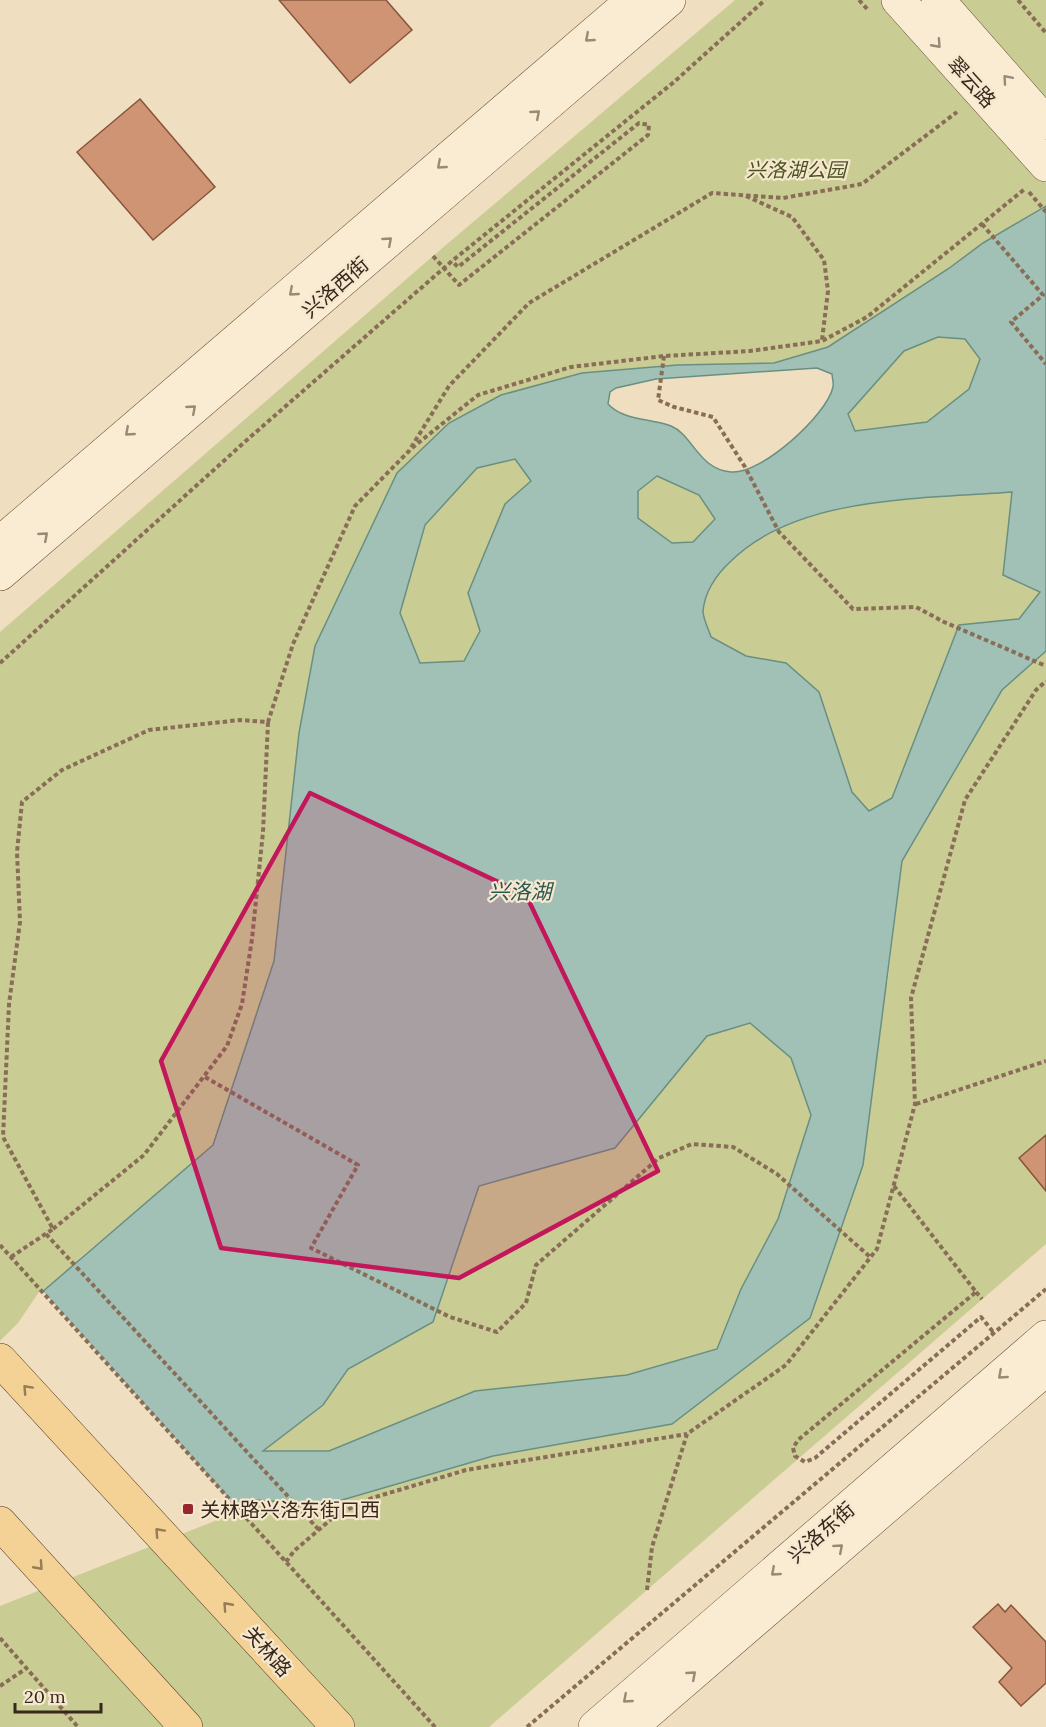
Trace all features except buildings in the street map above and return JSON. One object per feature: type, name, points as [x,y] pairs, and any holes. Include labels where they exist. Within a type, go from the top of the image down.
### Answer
[{"type":"main road","name":"关林路","points":[[0,1360],[338,1727]]},
{"type":"main road","points":[[0,1523],[186,1727]]},
{"type":"street","name":"兴洛西街","points":[[0,543],[633,0]]},
{"type":"street","name":"兴洛西街","points":[[0,574],[669,0]]},
{"type":"street","name":"翠云路","points":[[898,0],[1036,176]]},
{"type":"street","name":"翠云路","points":[[938,0],[1046,123]]},
{"type":"street","name":"兴洛东街","points":[[595,1727],[1046,1337]]},
{"type":"street","name":"兴洛东街","points":[[631,1727],[1046,1369]]},
{"type":"path","points":[[0,663],[248,439],[452,261],[674,82],[765,0]]},
{"type":"path","points":[[1018,0],[1046,33]]},
{"type":"path","points":[[409,451],[449,386],[529,303],[712,193],[783,198],[862,184],[957,112]]},
{"type":"path","points":[[433,256],[459,285],[648,135],[649,125],[639,123],[458,267],[452,261]]},
{"type":"path","points":[[12,1257],[53,1229],[144,1155],[227,1046],[242,1004],[252,939],[262,844],[268,722],[293,645],[355,506],[409,451],[478,395],[572,367],[664,356],[750,351],[822,340],[867,317],[982,224],[1036,176]]},
{"type":"path","points":[[742,195],[792,217],[824,260],[828,291],[822,340]]},
{"type":"path","points":[[982,224],[1043,295],[1011,321],[1046,364]]},
{"type":"path","points":[[664,356],[665,365],[658,400],[674,407],[713,417],[745,467],[779,532],[853,609],[916,607],[944,622],[1046,666]]},
{"type":"path","points":[[286,1562],[336,1515],[372,1498],[466,1470],[687,1434],[786,1365],[877,1248],[915,1104],[911,998],[965,800],[1036,690],[1046,681]]},
{"type":"path","points":[[53,1229],[3,1137],[9,1004],[20,922],[17,852],[22,802],[62,770],[149,730],[240,720],[268,722]]},
{"type":"path","points":[[915,1104],[1046,1061]]},
{"type":"path","points":[[205,1077],[358,1165],[311,1248],[450,1317],[497,1332],[526,1303],[536,1265],[659,1158],[692,1144],[733,1147],[777,1174],[870,1257]]},
{"type":"path","points":[[894,1186],[982,1299]]},
{"type":"path","points":[[46,1234],[319,1530]]},
{"type":"path","points":[[0,1245],[435,1727]]},
{"type":"path","points":[[527,1727],[1046,1289]]},
{"type":"path","points":[[976,1292],[798,1440],[793,1448],[795,1456],[805,1462],[815,1458],[981,1317],[994,1333]]},
{"type":"path","points":[[647,1590],[651,1547],[687,1434]]},
{"type":"path","points":[[0,1638],[78,1727]]},
{"type":"path","points":[[0,1686],[27,1668]]},
{"type":"highlighted area","points":[[310,793],[526,895],[658,1171],[459,1278],[221,1248],[161,1061]]},
{"type":"green space","name":"兴洛湖公园","points":[[735,0],[1046,0],[1046,206],[983,243],[948,269],[828,347],[774,363],[677,365],[501,395],[299,733],[274,961],[213,1146],[81,1257],[0,1345],[0,632],[433,256]]},
{"type":"green space","points":[[938,337],[965,339],[980,359],[969,390],[927,422],[855,431],[848,414],[904,351]]},
{"type":"green space","points":[[515,459],[532,481],[505,504],[468,593],[480,631],[464,661],[420,663],[400,613],[425,525],[477,468]]},
{"type":"green space","points":[[657,476],[699,495],[715,519],[693,542],[672,544],[638,518],[637,491]]},
{"type":"green space","points":[[1012,492],[1003,575],[1041,591],[1019,619],[959,625],[893,798],[869,812],[852,792],[837,748],[786,663],[746,656],[711,637],[703,611],[709,589],[731,561],[759,539],[791,523],[826,512],[864,504]]},
{"type":"green space","points":[[1046,651],[1046,1244],[489,1727],[0,1727],[0,1603],[200,1525],[256,1500],[325,1505],[493,1456],[809,1318],[888,979],[902,861],[1002,690]]},
{"type":"green space","points":[[750,1023],[791,1058],[811,1115],[778,1219],[741,1289],[717,1349],[627,1375],[474,1391],[329,1451],[262,1451],[323,1405],[348,1369],[433,1322],[479,1186],[615,1148],[707,1036]]},
{"type":"water","name":"兴洛湖","points":[[1046,206],[1046,651],[1002,690],[902,861],[863,1165],[810,1318],[672,1424],[493,1456],[325,1505],[256,1500],[200,1525],[20,1325],[41,1293],[213,1145],[274,961],[299,733],[315,646],[397,473],[449,423],[501,395],[582,373],[677,365],[774,363],[828,347],[948,269],[983,243]],"holes":[[[938,337],[965,339],[980,359],[969,389],[927,422],[855,431],[848,414],[904,351]],[[817,368],[832,374],[833,384],[828,399],[819,413],[791,441],[759,464],[731,472],[711,465],[679,430],[663,423],[629,416],[614,409],[608,404],[610,392],[616,388],[656,379]],[[515,459],[531,481],[505,504],[468,593],[480,631],[464,661],[420,663],[400,613],[425,525],[477,468]],[[657,476],[699,495],[715,519],[693,542],[672,543],[638,518],[638,491]],[[1012,492],[1003,575],[1040,592],[1019,619],[959,625],[892,798],[869,811],[852,792],[819,692],[786,663],[746,656],[711,637],[703,611],[706,596],[721,571],[759,539],[791,523],[826,512],[864,504]],[[750,1023],[791,1058],[811,1115],[778,1219],[741,1289],[717,1349],[627,1375],[475,1391],[329,1451],[263,1451],[323,1405],[348,1369],[433,1322],[479,1186],[615,1148],[707,1036]]]},
{"type":"pier","points":[[41,1289],[240,1511],[0,1606],[0,1341],[18,1323]]},
{"type":"place","name":"关林路兴洛东街口西","points":[[188,1509]]}]
